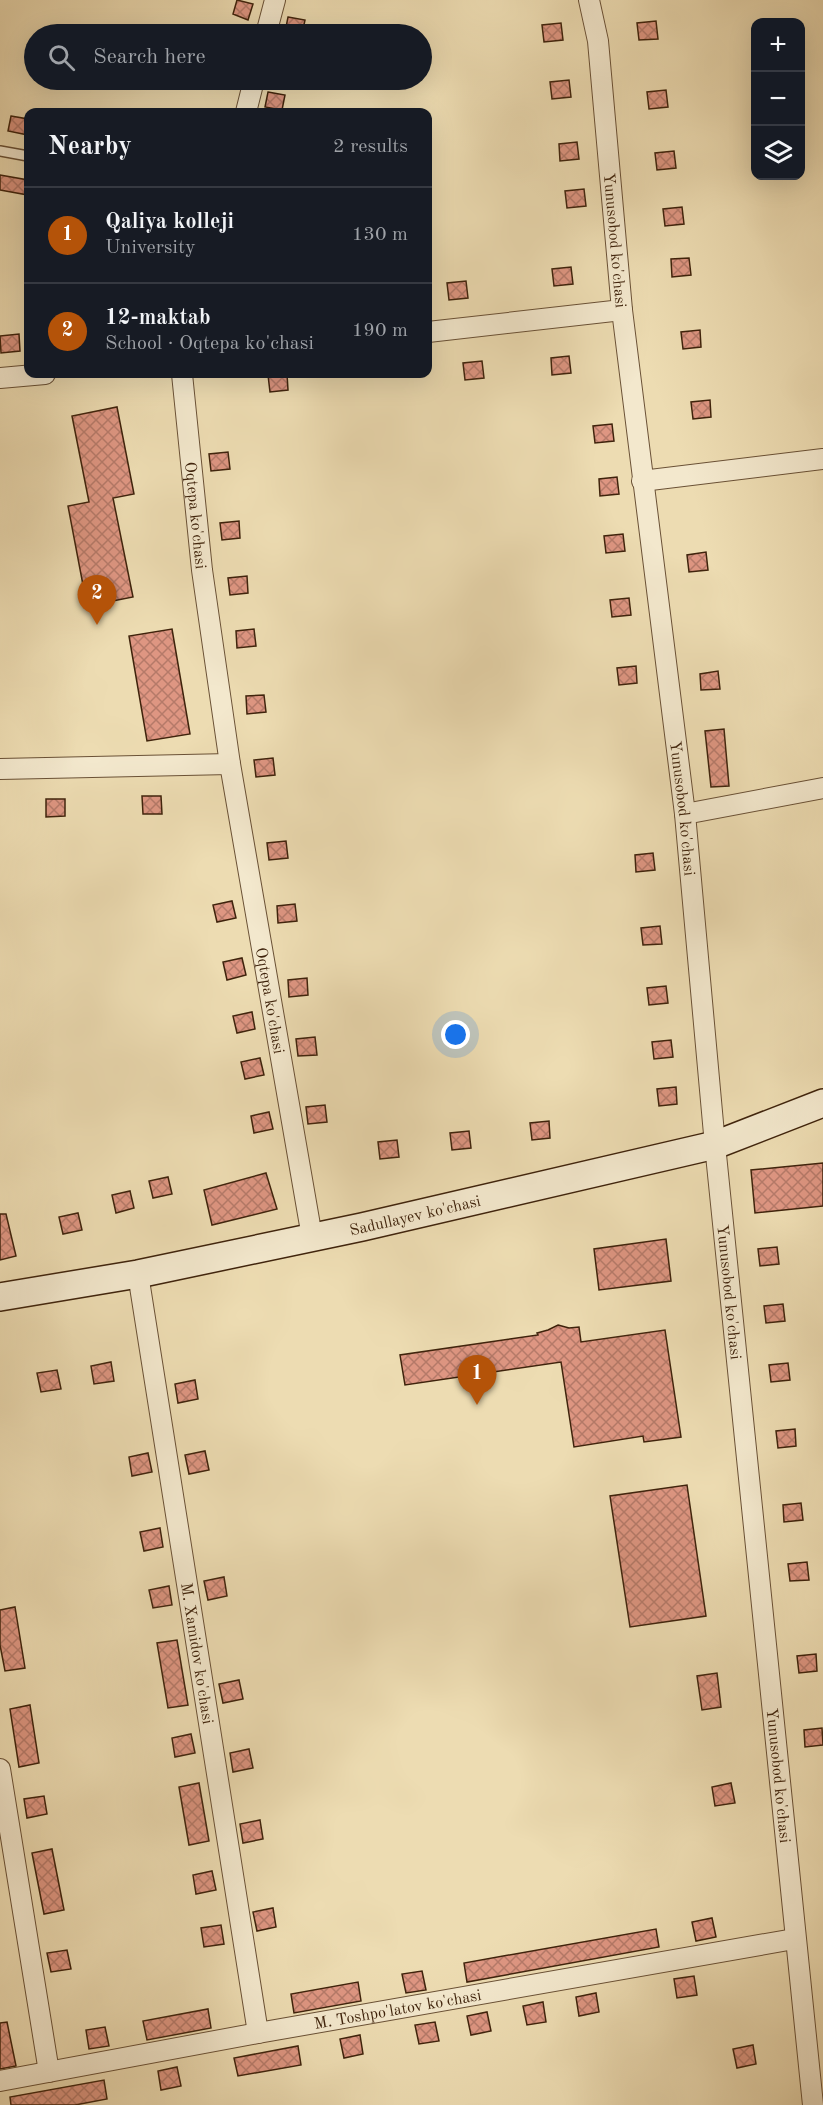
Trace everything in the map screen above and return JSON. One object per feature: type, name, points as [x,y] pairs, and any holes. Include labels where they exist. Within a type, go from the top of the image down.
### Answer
[{"type":"main road","name":"Sadullayev ko'chasi","points":[[0,1297],[138,1274],[362,1227],[715,1145],[823,1103]]},
{"type":"street","points":[[269,24],[275,0]]},
{"type":"street","name":"Yunusobod ko'chasi","points":[[589,0],[598,41],[622,310],[685,814],[715,1145],[794,1939],[813,2105]]},
{"type":"street","points":[[247,108],[252,90]]},
{"type":"street","points":[[432,332],[622,310]]},
{"type":"street","points":[[0,378],[24,376]]},
{"type":"street","name":"Oqtepa ko'chasi","points":[[182,378],[202,570],[230,764],[312,1237]]},
{"type":"street","points":[[642,481],[823,459]]},
{"type":"street","points":[[0,769],[230,764]]},
{"type":"street","points":[[685,814],[823,788]]},
{"type":"street","name":"M. Xamidov ko'chasi","points":[[138,1274],[258,2033]]},
{"type":"street","points":[[0,1769],[49,2072]]},
{"type":"street","name":"M. Toshpo'latov ko'chasi","points":[[0,2081],[258,2033],[794,1939]]},
{"type":"lane","points":[[0,151],[24,155]]},
{"type":"building","points":[[237,0],[253,4],[248,20],[233,14]]},
{"type":"building","points":[[288,17],[305,20],[304,24],[287,24]]},
{"type":"building","points":[[656,21],[658,39],[639,40],[637,23]]},
{"type":"building","points":[[561,23],[563,40],[544,42],[542,25]]},
{"type":"building","points":[[569,80],[571,97],[552,99],[550,82]]},
{"type":"building","points":[[666,90],[668,107],[649,109],[647,92]]},
{"type":"building","points":[[268,92],[285,95],[282,108],[265,107]]},
{"type":"building","points":[[11,116],[24,118],[24,134],[8,131]]},
{"type":"building","points":[[577,142],[579,159],[560,161],[559,144]]},
{"type":"building","points":[[674,151],[676,168],[657,170],[655,153]]},
{"type":"building","points":[[0,175],[24,179],[24,194],[0,190]]},
{"type":"building","points":[[584,189],[586,206],[567,208],[565,191]]},
{"type":"building","points":[[682,207],[684,224],[665,226],[663,209]]},
{"type":"building","points":[[689,258],[691,275],[672,277],[671,259]]},
{"type":"building","points":[[571,267],[573,284],[554,286],[552,269]]},
{"type":"building","points":[[466,281],[468,298],[449,300],[447,283]]},
{"type":"building","points":[[700,330],[701,347],[683,349],[681,332]]},
{"type":"building","points":[[19,334],[20,351],[1,353],[0,336]]},
{"type":"building","points":[[569,356],[571,373],[552,375],[551,358]]},
{"type":"building","points":[[482,361],[484,378],[465,380],[463,363]]},
{"type":"building","points":[[268,378],[287,378],[288,390],[270,392]]},
{"type":"building","points":[[710,400],[711,417],[693,419],[691,402]]},
{"type":"building","points":[[117,407],[134,494],[113,498],[133,597],[87,606],[68,506],[89,502],[72,416]]},
{"type":"building","points":[[612,424],[614,441],[595,443],[593,426]]},
{"type":"building","points":[[228,452],[230,469],[211,471],[209,454]]},
{"type":"building","points":[[617,477],[619,494],[600,496],[599,479]]},
{"type":"building","points":[[239,521],[240,538],[222,540],[220,523]]},
{"type":"building","points":[[623,534],[625,551],[606,553],[604,536]]},
{"type":"building","points":[[706,552],[708,570],[689,572],[687,555]]},
{"type":"building","points":[[247,576],[248,593],[230,595],[228,578]]},
{"type":"building","points":[[629,598],[631,615],[612,617],[610,600]]},
{"type":"building","points":[[172,629],[190,734],[147,741],[129,636]]},
{"type":"building","points":[[254,629],[256,646],[237,648],[236,631]]},
{"type":"building","points":[[636,666],[637,683],[619,685],[617,668]]},
{"type":"building","points":[[718,671],[720,689],[701,690],[700,674]]},
{"type":"building","points":[[264,695],[266,712],[247,714],[246,696]]},
{"type":"building","points":[[724,729],[729,786],[711,787],[705,731]]},
{"type":"building","points":[[273,758],[275,775],[256,777],[254,760]]},
{"type":"building","points":[[142,796],[161,796],[162,814],[143,814]]},
{"type":"building","points":[[46,799],[65,799],[65,816],[46,817]]},
{"type":"building","points":[[286,841],[288,858],[269,860],[267,843]]},
{"type":"building","points":[[653,853],[655,870],[636,872],[635,855]]},
{"type":"building","points":[[232,901],[236,918],[217,922],[213,905]]},
{"type":"building","points":[[295,904],[297,921],[278,923],[277,906]]},
{"type":"building","points":[[660,926],[662,944],[643,945],[641,928]]},
{"type":"building","points":[[242,958],[246,975],[227,980],[223,962]]},
{"type":"building","points":[[307,978],[308,995],[289,997],[288,980]]},
{"type":"building","points":[[666,986],[668,1003],[649,1005],[647,988]]},
{"type":"building","points":[[252,1012],[255,1029],[237,1033],[233,1016]]},
{"type":"building","points":[[315,1037],[317,1055],[298,1056],[296,1039]]},
{"type":"building","points":[[671,1040],[673,1057],[654,1059],[652,1042]]},
{"type":"building","points":[[260,1058],[264,1075],[245,1079],[241,1062]]},
{"type":"building","points":[[676,1087],[677,1104],[659,1106],[657,1089]]},
{"type":"building","points":[[325,1105],[327,1122],[308,1124],[306,1107]]},
{"type":"building","points":[[269,1112],[273,1129],[254,1133],[251,1116]]},
{"type":"building","points":[[549,1121],[550,1138],[532,1140],[530,1123]]},
{"type":"building","points":[[469,1131],[471,1148],[452,1150],[450,1133]]},
{"type":"building","points":[[397,1140],[399,1157],[380,1159],[378,1142]]},
{"type":"building","points":[[823,1163],[823,1206],[755,1213],[751,1170]]},
{"type":"building","points":[[266,1173],[277,1209],[212,1225],[204,1190]]},
{"type":"building","points":[[168,1177],[172,1194],[153,1198],[149,1181]]},
{"type":"building","points":[[130,1191],[134,1208],[116,1213],[112,1195]]},
{"type":"building","points":[[78,1213],[82,1230],[63,1234],[59,1217]]},
{"type":"building","points":[[0,1214],[6,1214],[16,1256],[0,1260]]},
{"type":"building","points":[[666,1239],[671,1281],[599,1290],[594,1249]]},
{"type":"building","points":[[777,1247],[779,1264],[760,1266],[758,1249]]},
{"type":"building","points":[[783,1304],[785,1321],[766,1323],[764,1306]]},
{"type":"building","points":[[558,1325],[569,1328],[579,1327],[581,1342],[665,1330],[681,1437],[644,1442],[643,1436],[574,1447],[561,1362],[405,1385],[400,1355],[538,1335],[537,1333]]},
{"type":"building","points":[[111,1362],[114,1381],[94,1384],[91,1366]]},
{"type":"building","points":[[788,1363],[790,1380],[771,1382],[769,1365]]},
{"type":"building","points":[[57,1370],[61,1389],[41,1392],[37,1373]]},
{"type":"building","points":[[195,1380],[198,1399],[178,1403],[175,1384]]},
{"type":"building","points":[[795,1429],[796,1446],[778,1448],[776,1431]]},
{"type":"building","points":[[205,1451],[209,1470],[189,1474],[185,1455]]},
{"type":"building","points":[[148,1453],[152,1472],[132,1476],[129,1457]]},
{"type":"building","points":[[687,1485],[706,1616],[630,1627],[610,1496]]},
{"type":"building","points":[[801,1503],[803,1520],[784,1522],[783,1505]]},
{"type":"building","points":[[160,1528],[163,1547],[144,1551],[140,1532]]},
{"type":"building","points":[[807,1562],[809,1580],[790,1581],[788,1564]]},
{"type":"building","points":[[224,1577],[227,1596],[208,1600],[204,1581]]},
{"type":"building","points":[[169,1586],[172,1605],[153,1608],[149,1590]]},
{"type":"building","points":[[15,1607],[25,1668],[5,1671],[0,1645],[0,1610]]},
{"type":"building","points":[[177,1640],[188,1705],[168,1708],[157,1643]]},
{"type":"building","points":[[816,1654],[817,1671],[799,1673],[797,1656]]},
{"type":"building","points":[[717,1673],[721,1707],[702,1710],[697,1676]]},
{"type":"building","points":[[239,1680],[243,1699],[223,1703],[219,1684]]},
{"type":"building","points":[[30,1705],[39,1763],[19,1767],[10,1709]]},
{"type":"building","points":[[822,1728],[823,1745],[805,1747],[804,1730]]},
{"type":"building","points":[[191,1734],[195,1753],[175,1757],[172,1738]]},
{"type":"building","points":[[249,1749],[253,1768],[233,1772],[230,1753]]},
{"type":"building","points":[[199,1783],[209,1841],[189,1845],[179,1787]]},
{"type":"building","points":[[731,1783],[735,1803],[715,1806],[712,1787]]},
{"type":"building","points":[[44,1796],[47,1814],[27,1818],[24,1799]]},
{"type":"building","points":[[260,1820],[263,1839],[243,1843],[240,1824]]},
{"type":"building","points":[[52,1849],[64,1910],[44,1914],[32,1853]]},
{"type":"building","points":[[212,1871],[216,1890],[196,1894],[193,1875]]},
{"type":"building","points":[[273,1908],[276,1927],[257,1931],[253,1912]]},
{"type":"building","points":[[712,1918],[716,1937],[696,1941],[692,1922]]},
{"type":"building","points":[[221,1925],[224,1944],[204,1947],[201,1928]]},
{"type":"building","points":[[656,1929],[659,1947],[467,1982],[464,1963]]},
{"type":"building","points":[[67,1950],[71,1969],[51,1972],[47,1953]]},
{"type":"building","points":[[422,1971],[426,1990],[406,1993],[402,1974]]},
{"type":"building","points":[[694,1976],[697,1995],[677,1998],[674,1979]]},
{"type":"building","points":[[358,1982],[361,2001],[294,2013],[291,1994]]},
{"type":"building","points":[[596,1993],[599,2012],[579,2016],[576,1997]]},
{"type":"building","points":[[543,2002],[546,2022],[527,2025],[523,2006]]},
{"type":"building","points":[[208,2009],[211,2028],[147,2040],[143,2021]]},
{"type":"building","points":[[487,2012],[491,2031],[471,2035],[467,2016]]},
{"type":"building","points":[[7,2022],[16,2066],[0,2069],[0,2023]]},
{"type":"building","points":[[435,2022],[439,2041],[419,2044],[415,2025]]},
{"type":"building","points":[[105,2027],[109,2046],[89,2049],[86,2030]]},
{"type":"building","points":[[360,2035],[363,2054],[344,2058],[340,2039]]},
{"type":"building","points":[[753,2045],[756,2064],[737,2068],[733,2049]]},
{"type":"building","points":[[298,2046],[301,2065],[238,2076],[234,2058]]},
{"type":"building","points":[[177,2067],[181,2086],[161,2090],[158,2071]]},
{"type":"building","points":[[104,2080],[107,2099],[75,2105],[11,2105],[10,2097]]},
{"type":"place","name":"12-maktab","points":[[97,625]]},
{"type":"place","name":"Qaliya kolleji","points":[[477,1405]]}]
